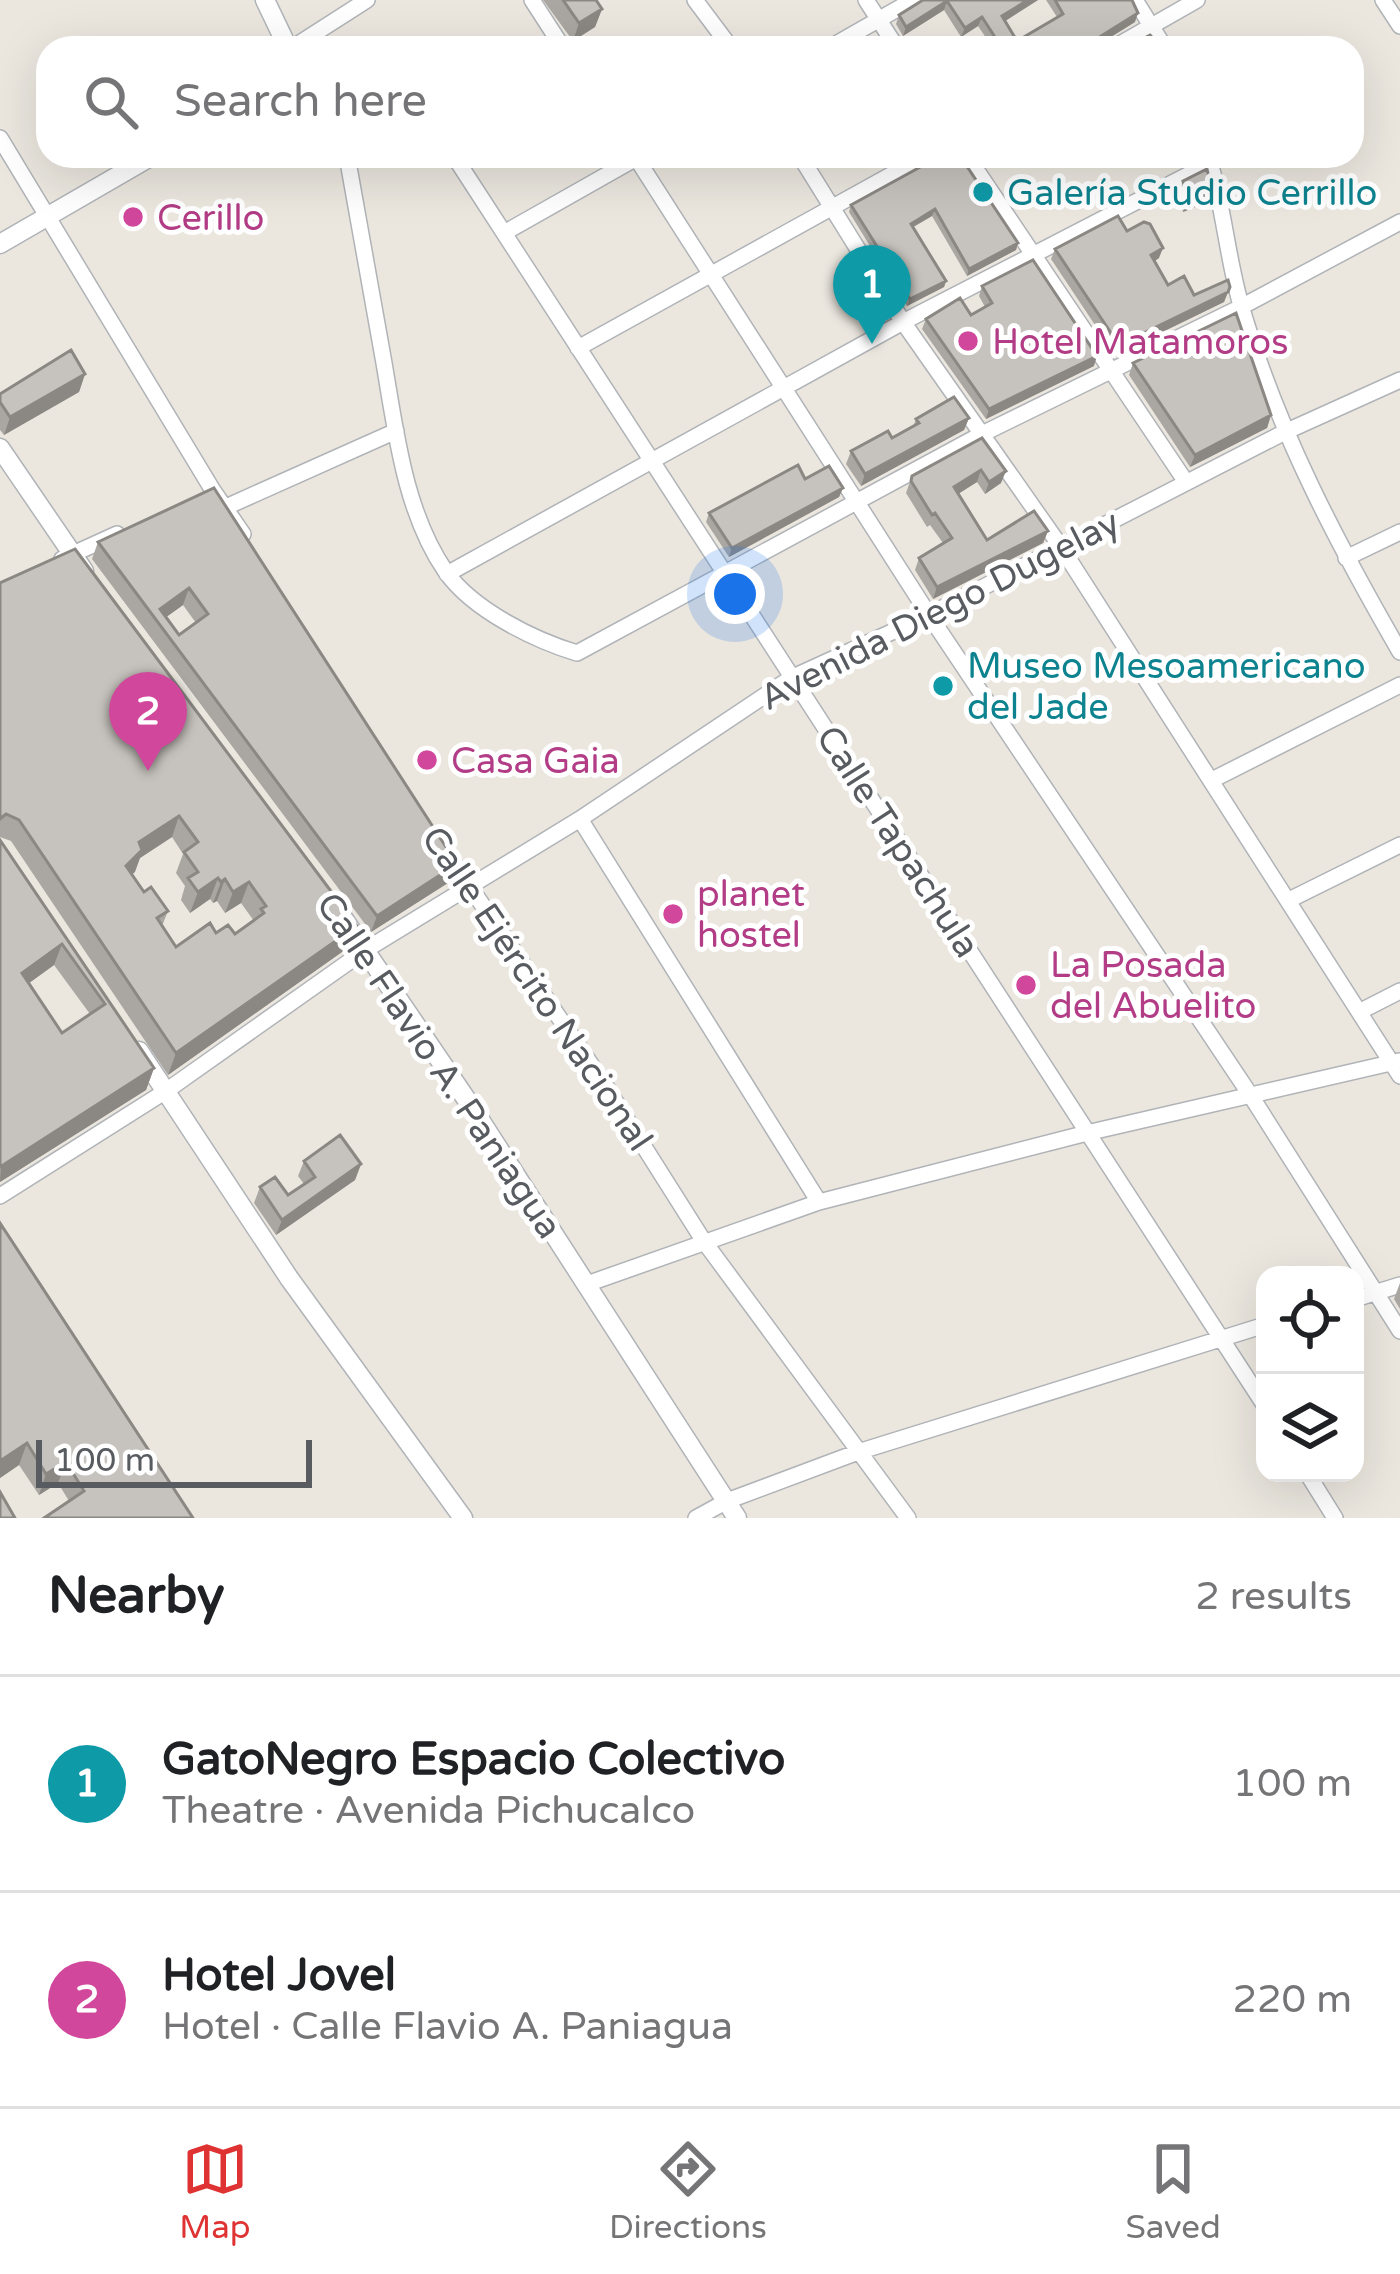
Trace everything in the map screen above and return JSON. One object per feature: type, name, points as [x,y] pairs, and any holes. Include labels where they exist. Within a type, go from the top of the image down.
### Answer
[{"type":"street","points":[[265,0],[284,36]]},
{"type":"street","points":[[309,36],[367,0]]},
{"type":"street","points":[[532,0],[552,36]]},
{"type":"street","points":[[695,0],[722,36]]},
{"type":"street","points":[[866,0],[889,36]]},
{"type":"street","points":[[851,36],[913,0]]},
{"type":"street","points":[[1135,0],[1160,36]]},
{"type":"street","points":[[1134,36],[1197,0]]},
{"type":"street","points":[[1383,0],[1400,26]]},
{"type":"street","points":[[0,138],[252,548]]},
{"type":"street","points":[[0,244],[131,168]]},
{"type":"street","points":[[349,168],[396,430],[410,488],[447,574],[488,610],[550,645],[577,653],[982,434],[1241,307],[1400,222]]},
{"type":"street","name":"Calle Tapachula","points":[[462,168],[1256,1392]]},
{"type":"street","points":[[504,233],[618,168]]},
{"type":"street","points":[[644,168],[929,615],[1251,1096],[1400,1331]]},
{"type":"street","points":[[586,1284],[819,1202],[1091,1132],[1397,1067],[1061,547],[903,322],[807,168]]},
{"type":"street","points":[[578,348],[903,168]]},
{"type":"street","points":[[975,168],[1186,482]]},
{"type":"street","points":[[447,574],[1192,168]]},
{"type":"street","points":[[1211,168],[1241,307],[1285,432],[1346,558],[1400,652]]},
{"type":"street","name":"Avenida Diego Dugelay","points":[[0,1196],[166,1091],[367,949],[580,819],[791,677],[929,615],[1285,432],[1400,380]]},
{"type":"street","points":[[226,507],[396,430]]},
{"type":"street","points":[[0,448],[63,559],[98,590]]},
{"type":"street","points":[[192,498],[212,489]]},
{"type":"street","points":[[63,559],[132,526]]},
{"type":"street","points":[[1346,558],[1400,532]]},
{"type":"street","points":[[1212,780],[1400,685]]},
{"type":"street","points":[[580,819],[819,1202]]},
{"type":"street","name":"Calle Ejército Nacional","points":[[431,828],[605,1085],[703,1240],[908,1518]]},
{"type":"street","points":[[1289,900],[1400,845]]},
{"type":"street","name":"Calle Flavio A. Paniagua","points":[[326,895],[367,949],[732,1510]]},
{"type":"street","points":[[1359,1012],[1400,991]]},
{"type":"street","points":[[130,1039],[289,1278],[463,1518]]},
{"type":"street","points":[[1364,1296],[1400,1285]]},
{"type":"street","points":[[696,1518],[732,1510],[858,1452],[1256,1328]]},
{"type":"street","points":[[1313,1482],[1335,1518]]},
{"type":"building","points":[[563,0],[596,0],[602,9],[579,23]]},
{"type":"building","points":[[923,0],[1028,0],[1002,16],[1014,36],[994,36],[982,17],[965,28],[947,1],[906,27],[899,15]]},
{"type":"building","points":[[1055,0],[1132,0],[1138,13],[1101,36],[1026,36],[1063,14]]},
{"type":"building","points":[[918,168],[968,168],[1018,243],[969,269],[935,209],[911,224],[946,281],[910,299],[851,205]]},
{"type":"building","points":[[1207,169],[1212,190],[1187,200],[1183,181]]},
{"type":"building","points":[[1118,216],[1127,231],[1144,222],[1150,224],[1163,248],[1151,255],[1168,285],[1184,276],[1194,295],[1228,280],[1228,292],[1119,345],[1055,249]]},
{"type":"building","points":[[1033,260],[1097,356],[989,409],[926,319],[960,298],[971,315],[992,303],[982,286]]},
{"type":"building","points":[[1236,313],[1271,415],[1195,455],[1133,363]]},
{"type":"building","points":[[71,350],[85,374],[10,417],[0,394]]},
{"type":"building","points":[[954,397],[969,418],[865,474],[851,451],[888,431],[892,438]]},
{"type":"building","points":[[982,438],[1006,471],[989,482],[981,470],[954,487],[987,540],[1034,511],[1048,531],[937,587],[919,558],[952,538],[932,515],[912,476]]},
{"type":"building","points":[[798,465],[805,479],[829,466],[843,488],[732,548],[709,513]]},
{"type":"building","points":[[214,488],[457,864],[377,916],[98,542]],"holes":[[[189,588],[208,614],[179,635],[160,609]]]},
{"type":"building","points":[[75,549],[357,926],[176,1053],[19,820],[6,814],[0,819],[0,583]],"holes":[[[179,816],[198,842],[184,852],[198,872],[188,878],[198,892],[218,878],[225,879],[233,892],[249,882],[266,906],[261,909],[264,913],[235,934],[228,925],[216,933],[210,923],[176,947],[157,918],[168,911],[151,887],[144,892],[126,866],[142,850],[139,842]]]},
{"type":"building","points":[[0,840],[154,1068],[0,1167]],"holes":[[[62,944],[105,1004],[62,1033],[22,973]]]},
{"type":"building","points":[[340,1135],[361,1164],[282,1220],[260,1187],[275,1177],[288,1195],[315,1177],[304,1161]]},
{"type":"building","points":[[0,1223],[193,1518],[44,1518],[84,1491],[66,1462],[46,1474],[27,1443],[0,1461]]},
{"type":"building","points":[[0,1492],[15,1518],[0,1518]]},
{"type":"place","name":"Galería Studio Cerrillo","points":[[983,192]]},
{"type":"place","name":"Cerillo","points":[[133,217]]},
{"type":"place","name":"Hotel Matamoros","points":[[968,341]]},
{"type":"place","name":"GatoNegro Espacio Colectivo","points":[[872,344]]},
{"type":"place","name":"Museo Mesoamericano del Jade","points":[[943,686]]},
{"type":"place","name":"Casa Gaia","points":[[427,760]]},
{"type":"place","name":"Hotel Jovel","points":[[148,771]]},
{"type":"place","name":"planet hostel","points":[[673,914]]},
{"type":"place","name":"La Posada del Abuelito","points":[[1026,985]]}]
